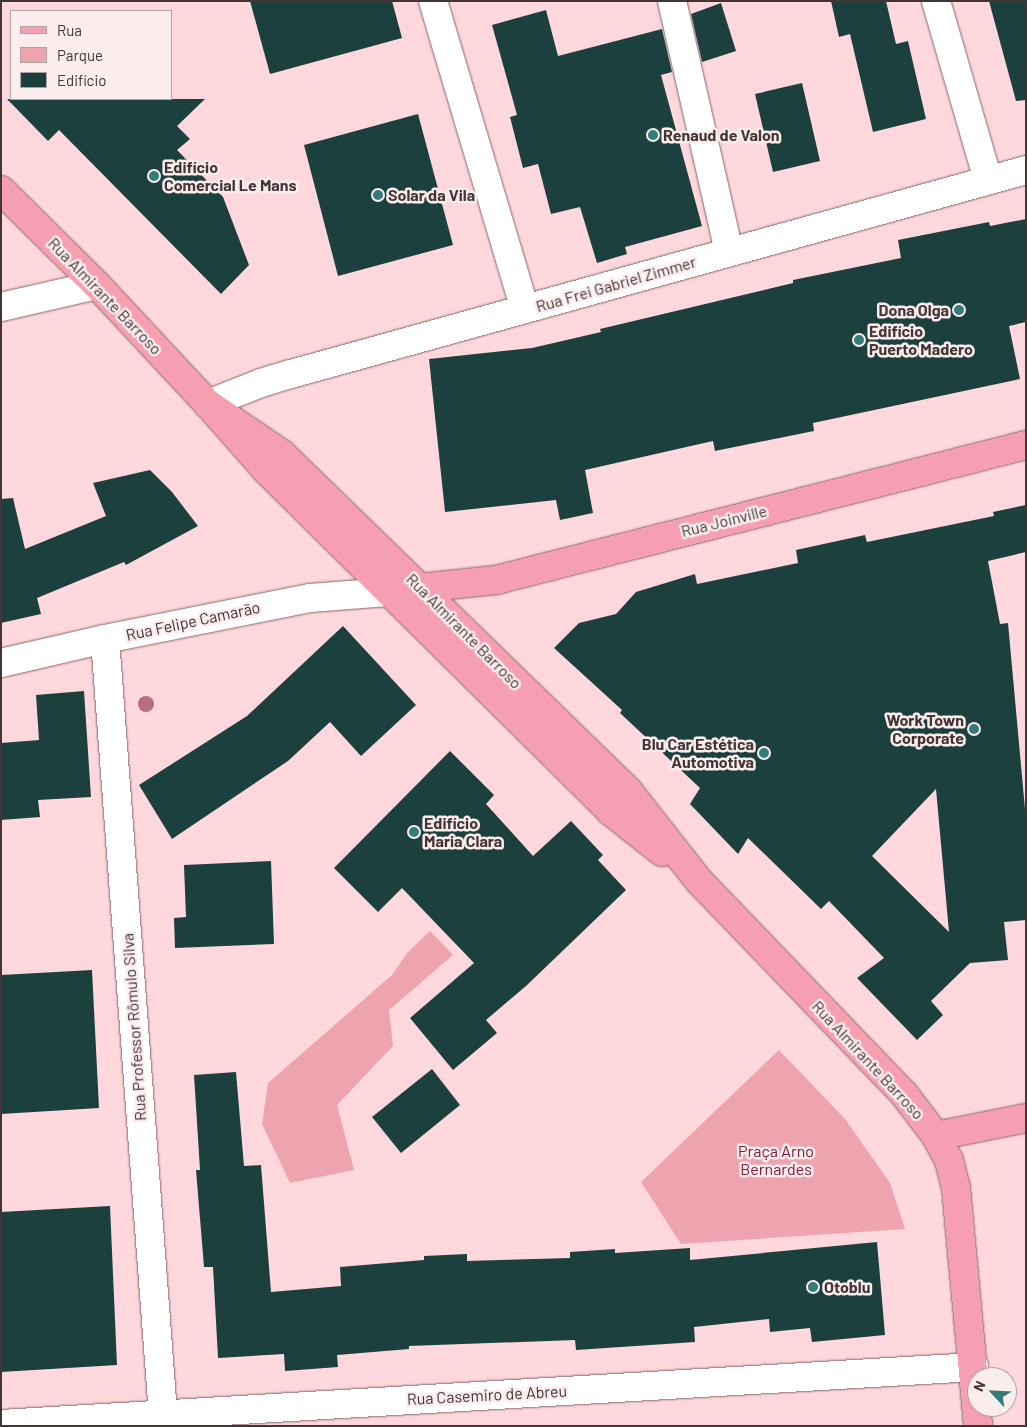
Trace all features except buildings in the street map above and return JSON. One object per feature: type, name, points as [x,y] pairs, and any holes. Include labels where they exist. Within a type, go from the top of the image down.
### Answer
[{"type":"main road","name":"Rua Almirante Barroso","points":[[1,190],[97,285],[208,404],[266,470],[388,592],[610,811],[699,881]]},
{"type":"main road","name":"Rua Almirante Barroso","points":[[208,404],[282,454],[629,792],[699,881],[904,1094],[936,1136],[949,1160],[956,1188],[974,1367]]},
{"type":"main road","name":"Rua Joinville","points":[[388,592],[496,580],[1026,445]]},
{"type":"main road","points":[[936,1136],[1026,1118]]},
{"type":"street","points":[[433,1],[525,309]]},
{"type":"street","points":[[672,1],[730,252]]},
{"type":"street","points":[[936,1],[988,180]]},
{"type":"street","name":"Rua Frei Gabriel Zimmer","points":[[208,404],[261,383],[1026,170]]},
{"type":"street","points":[[1,306],[97,285]]},
{"type":"street","name":"Rua Felipe Camarão","points":[[1,663],[105,639],[310,598],[388,592]]},
{"type":"street","name":"Rua Professor Rômulo Silva","points":[[105,639],[163,1414]]},
{"type":"street","name":"Rua Casemiro de Abreu","points":[[1,1424],[38,1424],[163,1414],[967,1367]]},
{"type":"green space","points":[[430,931],[453,955],[389,1010],[393,1046],[337,1105],[354,1170],[290,1183],[262,1124],[268,1083],[392,975],[407,953]]},
{"type":"green space","name":"Praça Arno Bernardes","points":[[779,1050],[845,1119],[890,1183],[905,1229],[681,1244],[641,1182]]},
{"type":"place","name":"Renaud de Valon","points":[[653,135]]},
{"type":"place","name":"Edifício Comercial Le Mans","points":[[154,176]]},
{"type":"place","name":"Solar da Vila","points":[[378,195]]},
{"type":"place","name":"Dona Olga","points":[[959,310]]},
{"type":"place","name":"Edifício Puerto Madero","points":[[859,340]]},
{"type":"place","name":"Work Town Corporate","points":[[974,729]]},
{"type":"place","name":"Blu Car Estética Automotiva","points":[[764,753]]},
{"type":"place","name":"Edifício Maria Clara","points":[[414,832]]},
{"type":"place","name":"Otoblu","points":[[813,1287]]}]
